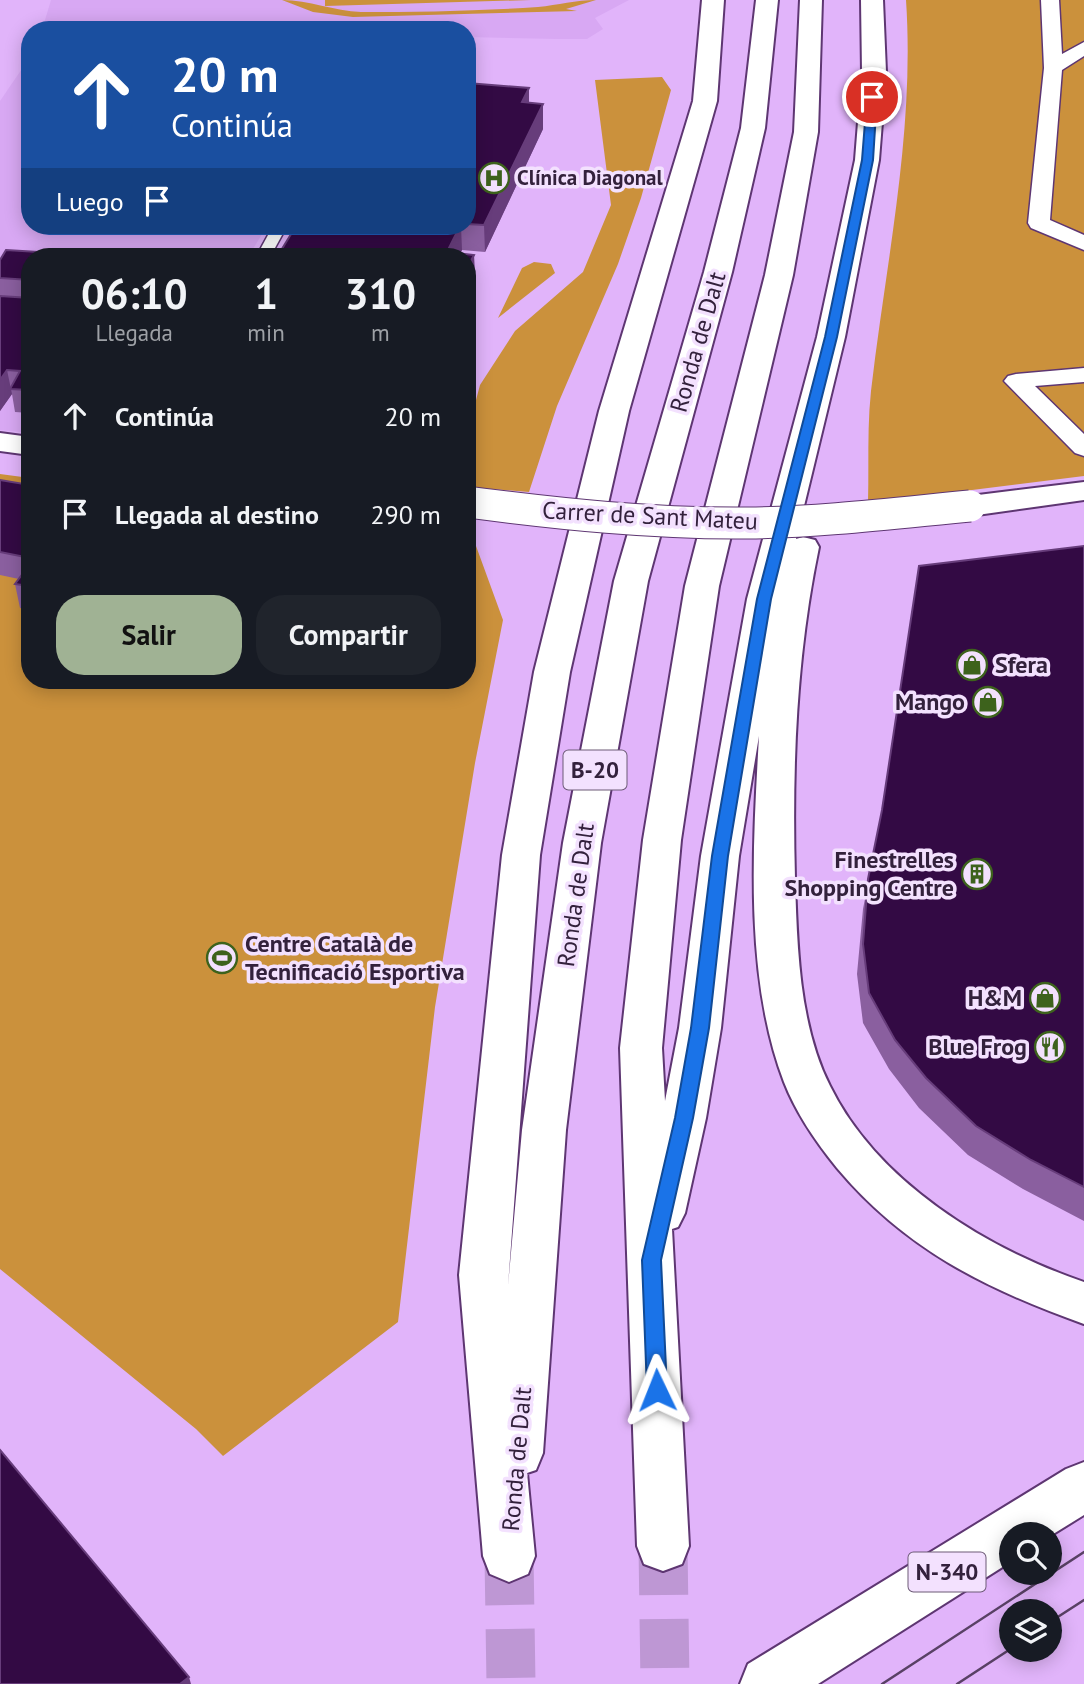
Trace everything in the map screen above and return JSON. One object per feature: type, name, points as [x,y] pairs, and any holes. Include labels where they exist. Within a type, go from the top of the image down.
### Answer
[{"type":"main road","name":"Ronda de Dalt","points":[[713,0],[705,102],[614,411],[552,672],[521,855],[483,1275],[509,1556],[544,1130],[582,842],[631,581],[718,272],[753,128],[767,0]]},
{"type":"main road","points":[[663,1546],[641,1048],[662,840],[702,586],[779,275],[806,132],[811,0]]},
{"type":"main road","points":[[652,1260],[684,1118],[700,1028],[720,856],[764,599],[831,337],[867,160],[874,72],[870,5]]},
{"type":"main road","points":[[831,337],[825,454],[796,577],[778,712],[775,865],[781,986],[792,1038],[807,1083],[832,1127],[865,1170],[899,1206],[937,1236],[988,1264],[1084,1303]]},
{"type":"main road","points":[[0,442],[21,445]]},
{"type":"main road","name":"Carrer de Sant Mateu","points":[[476,503],[621,518],[747,523],[970,506],[1084,491]]},
{"type":"main road","name":"N-340","points":[[768,1684],[1084,1486]]},
{"type":"street","points":[[1050,0],[1052,68],[1039,223],[1084,243]]},
{"type":"street","points":[[1052,68],[1084,48]]},
{"type":"street","points":[[1084,375],[1016,381],[1084,448]]},
{"type":"shaded area","points":[[51,0],[629,0],[595,18],[603,29],[587,39],[476,37],[476,21],[45,21]]},
{"type":"shaded area","points":[[282,0],[361,12],[538,7],[596,0],[566,9],[577,11],[353,17],[313,12]]},
{"type":"shaded area","points":[[325,0],[531,0],[325,6]]},
{"type":"shaded area","points":[[906,0],[1084,0],[1084,476],[868,503],[871,391],[903,147],[908,49]]},
{"type":"shaded area","points":[[21,70],[21,235],[261,235],[254,248],[21,248],[21,432],[0,430],[0,101]]},
{"type":"shaded area","points":[[662,77],[671,90],[641,198],[618,264],[557,406],[529,492],[476,488],[476,400],[480,385],[515,331],[583,272],[611,205],[595,80]]},
{"type":"shaded area","points":[[534,262],[551,264],[555,273],[498,318],[522,268]]},
{"type":"shaded area","name":"Centre Català de Tecnificació Esportiva","points":[[0,474],[21,477],[21,689],[476,689],[476,546],[503,620],[475,763],[435,1007],[398,1322],[223,1456],[196,1429],[0,1269]]},
{"type":"building","points":[[476,84],[529,88],[522,102],[543,104],[484,225],[476,225]]},
{"type":"building","points":[[290,235],[456,235],[449,248],[283,248]]},
{"type":"building","points":[[6,250],[21,251],[21,279],[0,278],[0,260]]},
{"type":"building","points":[[0,296],[21,297],[21,390],[10,389],[20,371],[7,370],[0,380]]},
{"type":"building","points":[[0,480],[21,484],[21,556],[0,552]]},
{"type":"building","name":"Finestrelles Shopping Centre","points":[[1084,546],[1084,1187],[1031,1160],[976,1126],[926,1078],[895,1040],[869,993],[863,944],[868,879],[882,810],[919,566]]},
{"type":"building","points":[[0,1450],[189,1677],[180,1684],[0,1684]]},
{"type":"tunnel","points":[[663,1546],[665,1684]]},
{"type":"tunnel","points":[[509,1556],[511,1684]]},
{"type":"tram line","points":[[882,1684],[1084,1552]]},
{"type":"tram line","points":[[1062,1614],[1084,1600]]},
{"type":"tram line","points":[[957,1684],[999,1657]]},
{"type":"place","name":"Clínica Diagonal","points":[[494,178]]},
{"type":"place","name":"Sfera","points":[[972,665]]},
{"type":"place","name":"Mango","points":[[988,702]]},
{"type":"place","name":"Finestrelles Shopping Centre","points":[[977,874]]},
{"type":"place","name":"Centre Català de Tecnificació Esportiva","points":[[222,958]]},
{"type":"place","name":"H&M","points":[[1045,998]]},
{"type":"place","name":"Blue Frog","points":[[1050,1047]]},
{"type":"route","points":[[657,1390],[652,1260],[684,1118],[700,1028],[720,856],[764,599],[831,337],[867,160],[872,97]]}]
